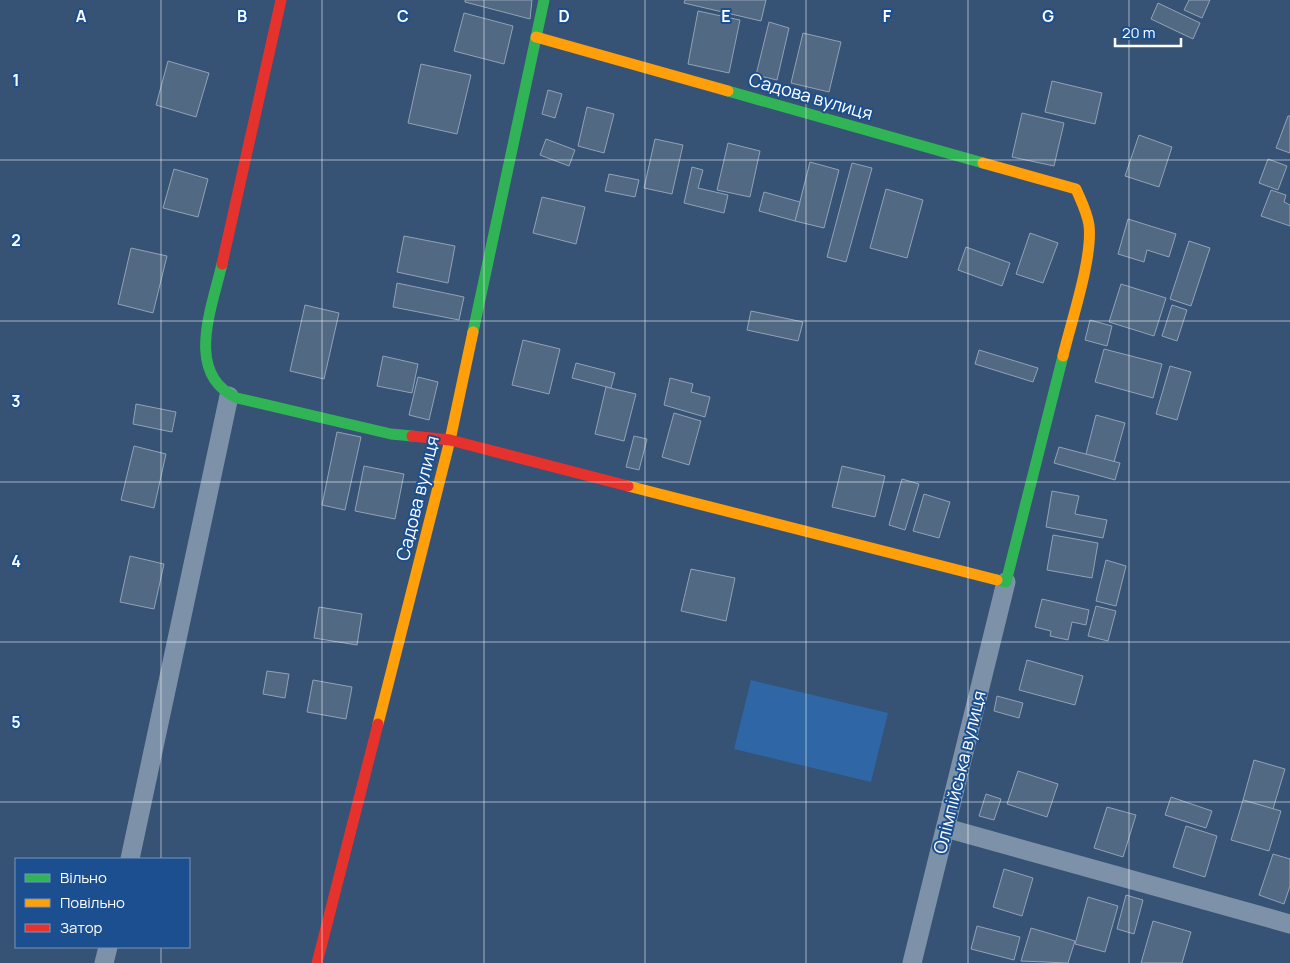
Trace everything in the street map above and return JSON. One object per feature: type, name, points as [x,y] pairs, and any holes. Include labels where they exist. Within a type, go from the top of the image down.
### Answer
[{"type":"street","points":[[281,0],[206,336],[205,354],[208,374],[214,385],[229,396],[391,434],[450,440],[1006,582]]},
{"type":"street","name":"Садова вулиця","points":[[317,963],[450,440],[544,0]]},
{"type":"street","name":"Садова вулиця","points":[[536,38],[1076,189],[1090,221],[1087,259],[1006,582]]},
{"type":"street","points":[[130,858],[229,396]]},
{"type":"street","name":"Олімпійська вулиця","points":[[912,963],[1006,582]]},
{"type":"street","points":[[946,828],[1290,924]]},
{"type":"street","points":[[104,963],[108,948]]},
{"type":"shaded area","points":[[751,680],[888,713],[871,782],[734,749]]},
{"type":"building","points":[[465,0],[532,0],[530,19],[465,2]]},
{"type":"building","points":[[685,0],[766,0],[761,21],[684,3]]},
{"type":"building","points":[[1189,0],[1210,0],[1202,18],[1184,10]]},
{"type":"building","points":[[1158,3],[1200,23],[1193,39],[1151,19]]},
{"type":"building","points":[[698,11],[740,20],[729,73],[688,64]]},
{"type":"building","points":[[464,13],[513,26],[504,64],[454,51]]},
{"type":"building","points":[[769,22],[789,28],[777,80],[756,75]]},
{"type":"building","points":[[803,33],[841,42],[829,92],[791,83]]},
{"type":"building","points":[[168,61],[209,73],[196,117],[156,105]]},
{"type":"building","points":[[421,64],[471,75],[457,134],[408,123]]},
{"type":"building","points":[[1052,81],[1102,93],[1095,124],[1045,112]]},
{"type":"building","points":[[548,90],[562,94],[555,118],[542,114]]},
{"type":"building","points":[[587,107],[614,114],[604,153],[578,146]]},
{"type":"building","points":[[1022,113],[1064,123],[1054,166],[1012,157]]},
{"type":"building","points":[[1288,116],[1290,116],[1290,153],[1276,148]]},
{"type":"building","points":[[1139,135],[1172,147],[1159,187],[1125,176]]},
{"type":"building","points":[[546,139],[575,150],[569,166],[540,155]]},
{"type":"building","points":[[655,139],[683,145],[672,194],[644,188]]},
{"type":"building","points":[[728,143],[760,151],[750,197],[717,190]]},
{"type":"building","points":[[1268,159],[1287,166],[1278,190],[1259,183]]},
{"type":"building","points":[[810,162],[839,170],[824,228],[795,221]]},
{"type":"building","points":[[852,163],[872,168],[846,262],[827,257]]},
{"type":"building","points":[[692,167],[703,170],[698,188],[728,195],[724,213],[684,203]]},
{"type":"building","points":[[174,169],[208,179],[198,217],[163,208]]},
{"type":"building","points":[[609,174],[639,180],[635,197],[605,191]]},
{"type":"building","points":[[886,189],[923,200],[907,258],[870,248]]},
{"type":"building","points":[[1271,190],[1286,195],[1284,202],[1290,205],[1290,226],[1261,216]]},
{"type":"building","points":[[764,192],[800,202],[795,221],[759,211]]},
{"type":"building","points":[[542,197],[585,207],[576,244],[533,233]]},
{"type":"building","points":[[1128,219],[1176,234],[1169,257],[1147,250],[1144,262],[1118,254]]},
{"type":"building","points":[[1030,233],[1058,243],[1043,283],[1016,274]]},
{"type":"building","points":[[404,236],[455,246],[448,283],[397,272]]},
{"type":"building","points":[[1189,241],[1210,248],[1191,306],[1170,299]]},
{"type":"building","points":[[966,247],[1010,263],[1002,286],[958,270]]},
{"type":"building","points":[[131,248],[167,256],[153,313],[118,304]]},
{"type":"building","points":[[397,283],[464,297],[459,320],[393,307]]},
{"type":"building","points":[[1121,284],[1166,298],[1154,336],[1109,322]]},
{"type":"building","points":[[305,305],[339,313],[324,379],[290,371]]},
{"type":"building","points":[[1172,305],[1187,310],[1177,341],[1162,336]]},
{"type":"building","points":[[751,311],[803,322],[798,341],[747,330]]},
{"type":"building","points":[[1090,320],[1112,326],[1107,346],[1085,340]]},
{"type":"building","points":[[523,340],[560,349],[549,394],[512,385]]},
{"type":"building","points":[[1104,349],[1162,364],[1153,398],[1095,382]]},
{"type":"building","points":[[979,350],[1038,368],[1033,382],[975,364]]},
{"type":"building","points":[[383,356],[418,364],[412,393],[377,386]]},
{"type":"building","points":[[576,363],[615,373],[611,388],[572,378]]},
{"type":"building","points":[[1170,366],[1191,372],[1177,420],[1156,414]]},
{"type":"building","points":[[418,377],[438,382],[429,420],[409,415]]},
{"type":"building","points":[[670,378],[693,384],[691,392],[710,397],[705,417],[664,405]]},
{"type":"building","points":[[606,387],[636,394],[624,441],[595,434]]},
{"type":"building","points":[[136,404],[176,412],[172,432],[133,424]]},
{"type":"building","points":[[674,413],[701,421],[689,465],[662,457]]},
{"type":"building","points":[[1096,415],[1125,423],[1114,462],[1086,454]]},
{"type":"building","points":[[337,432],[361,437],[345,510],[322,505]]},
{"type":"building","points":[[634,436],[647,439],[639,470],[626,467]]},
{"type":"building","points":[[134,446],[166,454],[154,508],[121,500]]},
{"type":"building","points":[[1059,447],[1120,463],[1115,480],[1054,463]]},
{"type":"building","points":[[364,466],[404,474],[395,519],[355,511]]},
{"type":"building","points":[[842,466],[885,476],[875,517],[832,507]]},
{"type":"building","points":[[902,479],[919,484],[905,530],[889,525]]},
{"type":"building","points":[[1052,491],[1079,496],[1075,514],[1107,520],[1103,538],[1046,527]]},
{"type":"building","points":[[924,494],[950,502],[939,538],[913,531]]},
{"type":"building","points":[[1053,535],[1098,543],[1092,578],[1047,570]]},
{"type":"building","points":[[130,556],[164,564],[154,609],[120,602]]},
{"type":"building","points":[[1106,560],[1126,566],[1116,606],[1096,601]]},
{"type":"building","points":[[691,569],[735,578],[726,621],[681,611]]},
{"type":"building","points":[[1042,599],[1089,610],[1086,625],[1072,622],[1068,640],[1050,636],[1051,631],[1035,627]]},
{"type":"building","points":[[1096,606],[1116,611],[1108,641],[1088,636]]},
{"type":"building","points":[[319,607],[362,614],[357,645],[314,638]]},
{"type":"building","points":[[1027,660],[1083,676],[1075,705],[1019,690]]},
{"type":"building","points":[[267,671],[289,674],[285,698],[263,694]]},
{"type":"building","points":[[313,680],[352,687],[346,719],[307,712]]},
{"type":"building","points":[[997,696],[1023,703],[1019,718],[994,711]]},
{"type":"building","points":[[1254,760],[1285,769],[1273,809],[1243,800]]},
{"type":"building","points":[[1018,771],[1058,784],[1047,817],[1007,804]]},
{"type":"building","points":[[986,794],[1001,799],[994,820],[979,816]]},
{"type":"building","points":[[1171,797],[1212,811],[1206,828],[1165,815]]},
{"type":"building","points":[[1243,800],[1281,811],[1269,851],[1231,840]]},
{"type":"building","points":[[1107,807],[1136,815],[1123,857],[1094,848]]},
{"type":"building","points":[[1186,826],[1217,836],[1205,877],[1173,867]]},
{"type":"building","points":[[1273,854],[1290,859],[1290,886],[1284,904],[1259,895]]},
{"type":"building","points":[[1004,869],[1033,878],[1022,916],[993,907]]},
{"type":"building","points":[[1126,895],[1143,900],[1134,934],[1117,929]]},
{"type":"building","points":[[1088,897],[1118,906],[1105,952],[1075,944]]},
{"type":"building","points":[[1153,921],[1191,932],[1182,963],[1141,963]]},
{"type":"building","points":[[977,926],[1020,937],[1014,960],[971,949]]},
{"type":"building","points":[[1031,928],[1075,941],[1068,963],[1021,961]]},
{"type":"traffic: fast","points":[[473,332],[544,0]]},
{"type":"traffic: fast","points":[[728,91],[983,163]]},
{"type":"traffic: fast","points":[[222,264],[208,319],[206,338],[206,357],[211,373],[221,387],[237,398],[391,434],[412,436]]},
{"type":"traffic: fast","points":[[997,580],[1006,582],[1063,356]]},
{"type":"traffic: slow","points":[[536,37],[728,91]]},
{"type":"traffic: slow","points":[[983,163],[1076,189],[1084,207],[1089,225],[1088,255],[1063,356]]},
{"type":"traffic: slow","points":[[378,724],[450,440],[473,332]]},
{"type":"traffic: slow","points":[[628,486],[997,580]]},
{"type":"traffic: jam","points":[[222,264],[281,0]]},
{"type":"traffic: jam","points":[[412,436],[450,440],[628,486]]},
{"type":"traffic: jam","points":[[317,963],[378,724]]}]
